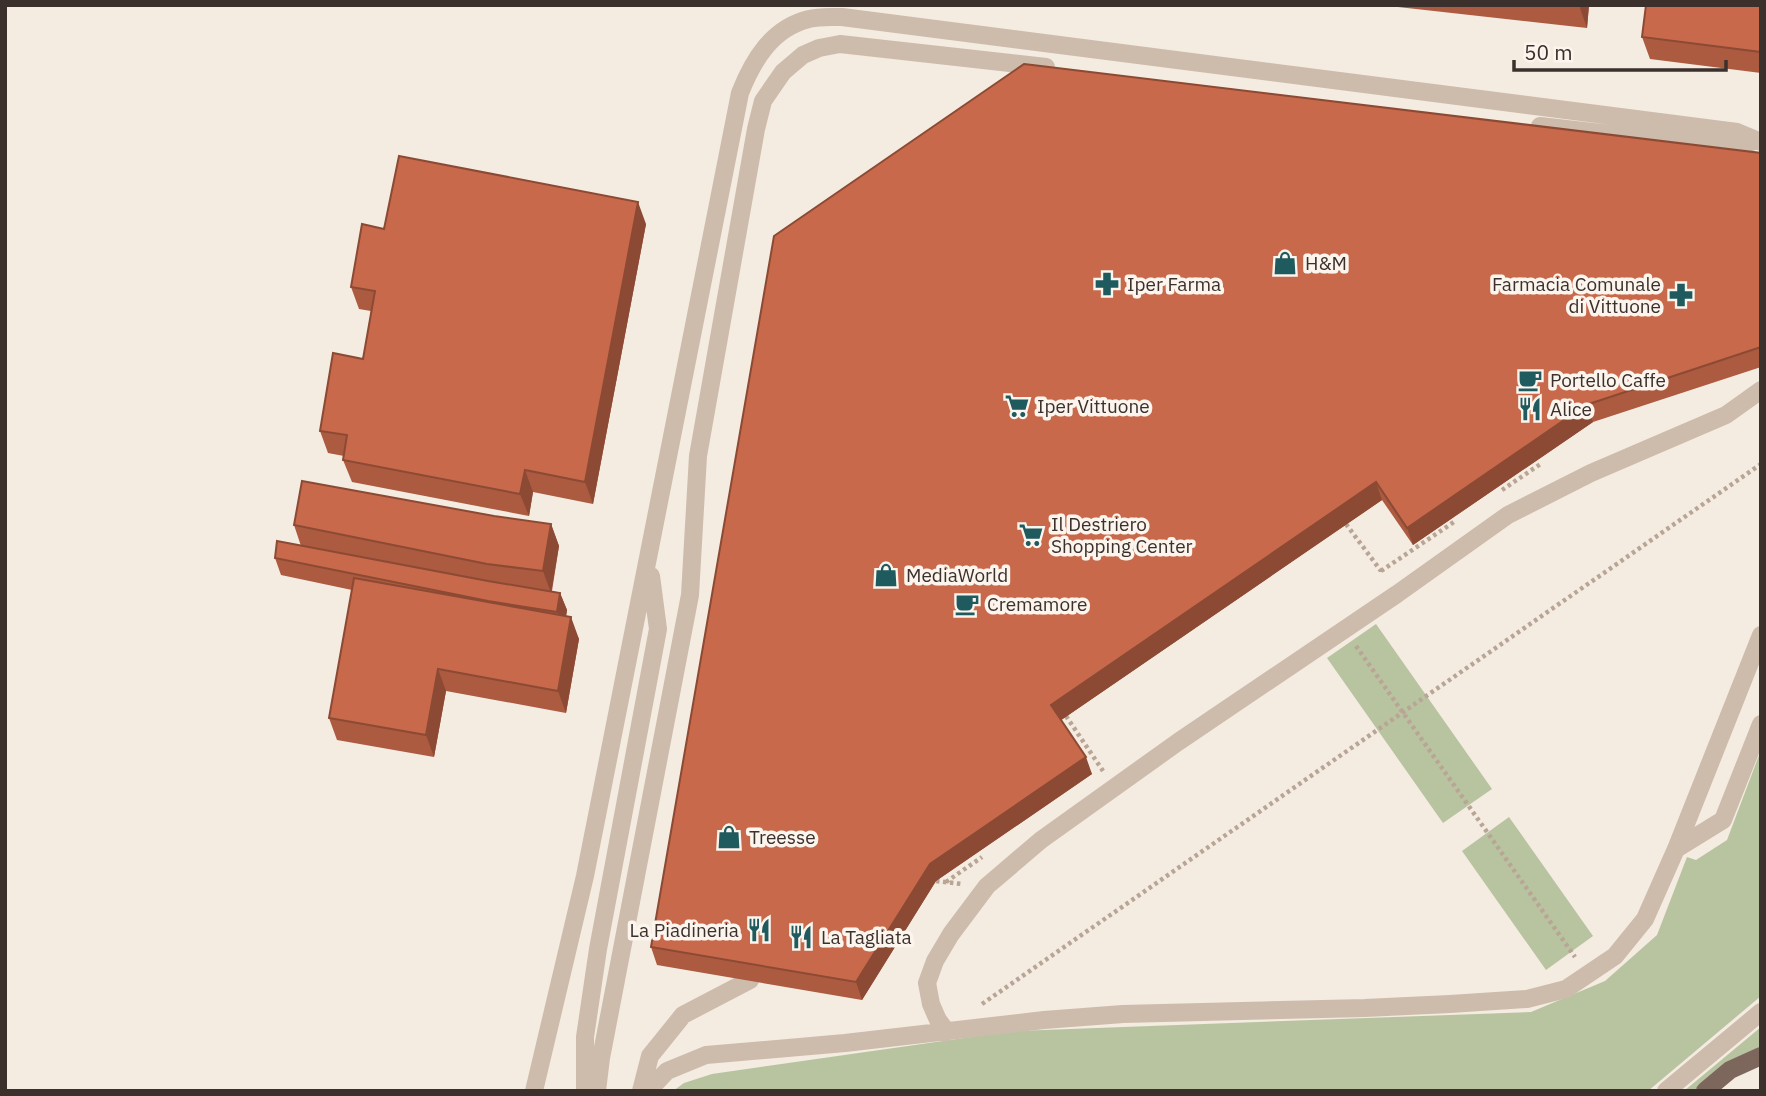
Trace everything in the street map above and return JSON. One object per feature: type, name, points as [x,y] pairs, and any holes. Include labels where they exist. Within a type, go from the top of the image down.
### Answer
[{"type":"main road","points":[[1705,1091],[1730,1070],[1761,1056]]},
{"type":"street","points":[[534,1091],[585,876],[740,93],[750,66],[763,49],[789,26],[811,18],[842,17],[1737,132],[1760,138]]},
{"type":"street","points":[[597,1091],[601,1058],[690,595],[698,456],[742,201],[764,101],[783,72],[792,64],[819,48],[840,44],[1062,69]]},
{"type":"street","points":[[1517,124],[1698,144],[1760,138]]},
{"type":"street","points":[[947,1032],[931,1004],[927,984],[936,961],[951,934],[987,886],[1041,840],[1508,515],[1591,473],[1726,415],[1760,392]]},
{"type":"street","points":[[585,1091],[585,1037],[598,949],[658,628],[649,559]]},
{"type":"street","points":[[648,1091],[667,1071],[706,1055],[1044,1020],[1123,1014],[1365,1008],[1527,999],[1566,989],[1615,956],[1645,919],[1676,849],[1761,635]]},
{"type":"street","points":[[1676,849],[1723,820],[1761,724]]},
{"type":"street","points":[[641,1091],[650,1056],[684,1015],[750,981]]},
{"type":"street","points":[[1666,1091],[1761,1012]]},
{"type":"path","points":[[947,1032],[971,1012],[1761,464]]},
{"type":"path","points":[[1346,524],[1385,577]]},
{"type":"path","points":[[1344,628],[1587,975]]},
{"type":"path","points":[[1066,716],[1108,779]]},
{"type":"green space","points":[[1376,624],[1492,789],[1443,823],[1327,658]]},
{"type":"green space","points":[[1761,750],[1761,996],[1648,1091],[673,1091],[684,1083],[712,1074],[1013,1031],[1531,1012],[1605,981],[1657,935],[1687,857],[1696,860],[1727,840]]},
{"type":"green space","points":[[1509,817],[1593,936],[1546,970],[1462,851]]},
{"type":"green space","points":[[1761,1027],[1761,1048],[1705,1080],[1696,1091],[1684,1091]]},
{"type":"building","points":[[1646,5],[1761,5],[1761,52],[1642,37]]},
{"type":"building","name":"Il Destriero Shopping Center","points":[[1024,64],[1761,153],[1761,347],[1586,405],[1407,528],[1376,482],[1051,705],[1086,757],[930,864],[856,982],[651,947],[774,236]]},
{"type":"building","points":[[399,156],[638,202],[585,482],[525,470],[520,494],[343,460],[347,435],[320,431],[333,353],[363,359],[375,291],[351,287],[362,224],[384,229]]},
{"type":"building","points":[[302,481],[551,524],[543,571],[487,564],[294,525]]},
{"type":"building","points":[[277,541],[560,593],[557,612],[488,601],[275,558]]},
{"type":"building","points":[[354,578],[571,617],[558,691],[438,669],[426,735],[329,718]]},
{"type":"place","name":"H&M","points":[[1285,263]]},
{"type":"place","name":"Iper Farma","points":[[1107,284]]},
{"type":"place","name":"Farmacia Comunale di Vittuone","points":[[1681,295]]},
{"type":"place","name":"Portello Caffe","points":[[1530,380]]},
{"type":"place","name":"Iper Vittuone","points":[[1017,406]]},
{"type":"place","name":"Alice","points":[[1530,409]]},
{"type":"place","name":"Il Destriero Shopping Center","points":[[1031,535]]},
{"type":"place","name":"MediaWorld","points":[[886,575]]},
{"type":"place","name":"Cremamore","points":[[967,604]]},
{"type":"place","name":"Treesse","points":[[729,837]]},
{"type":"place","name":"La Piadineria","points":[[759,930]]},
{"type":"place","name":"La Tagliata","points":[[801,937]]}]
